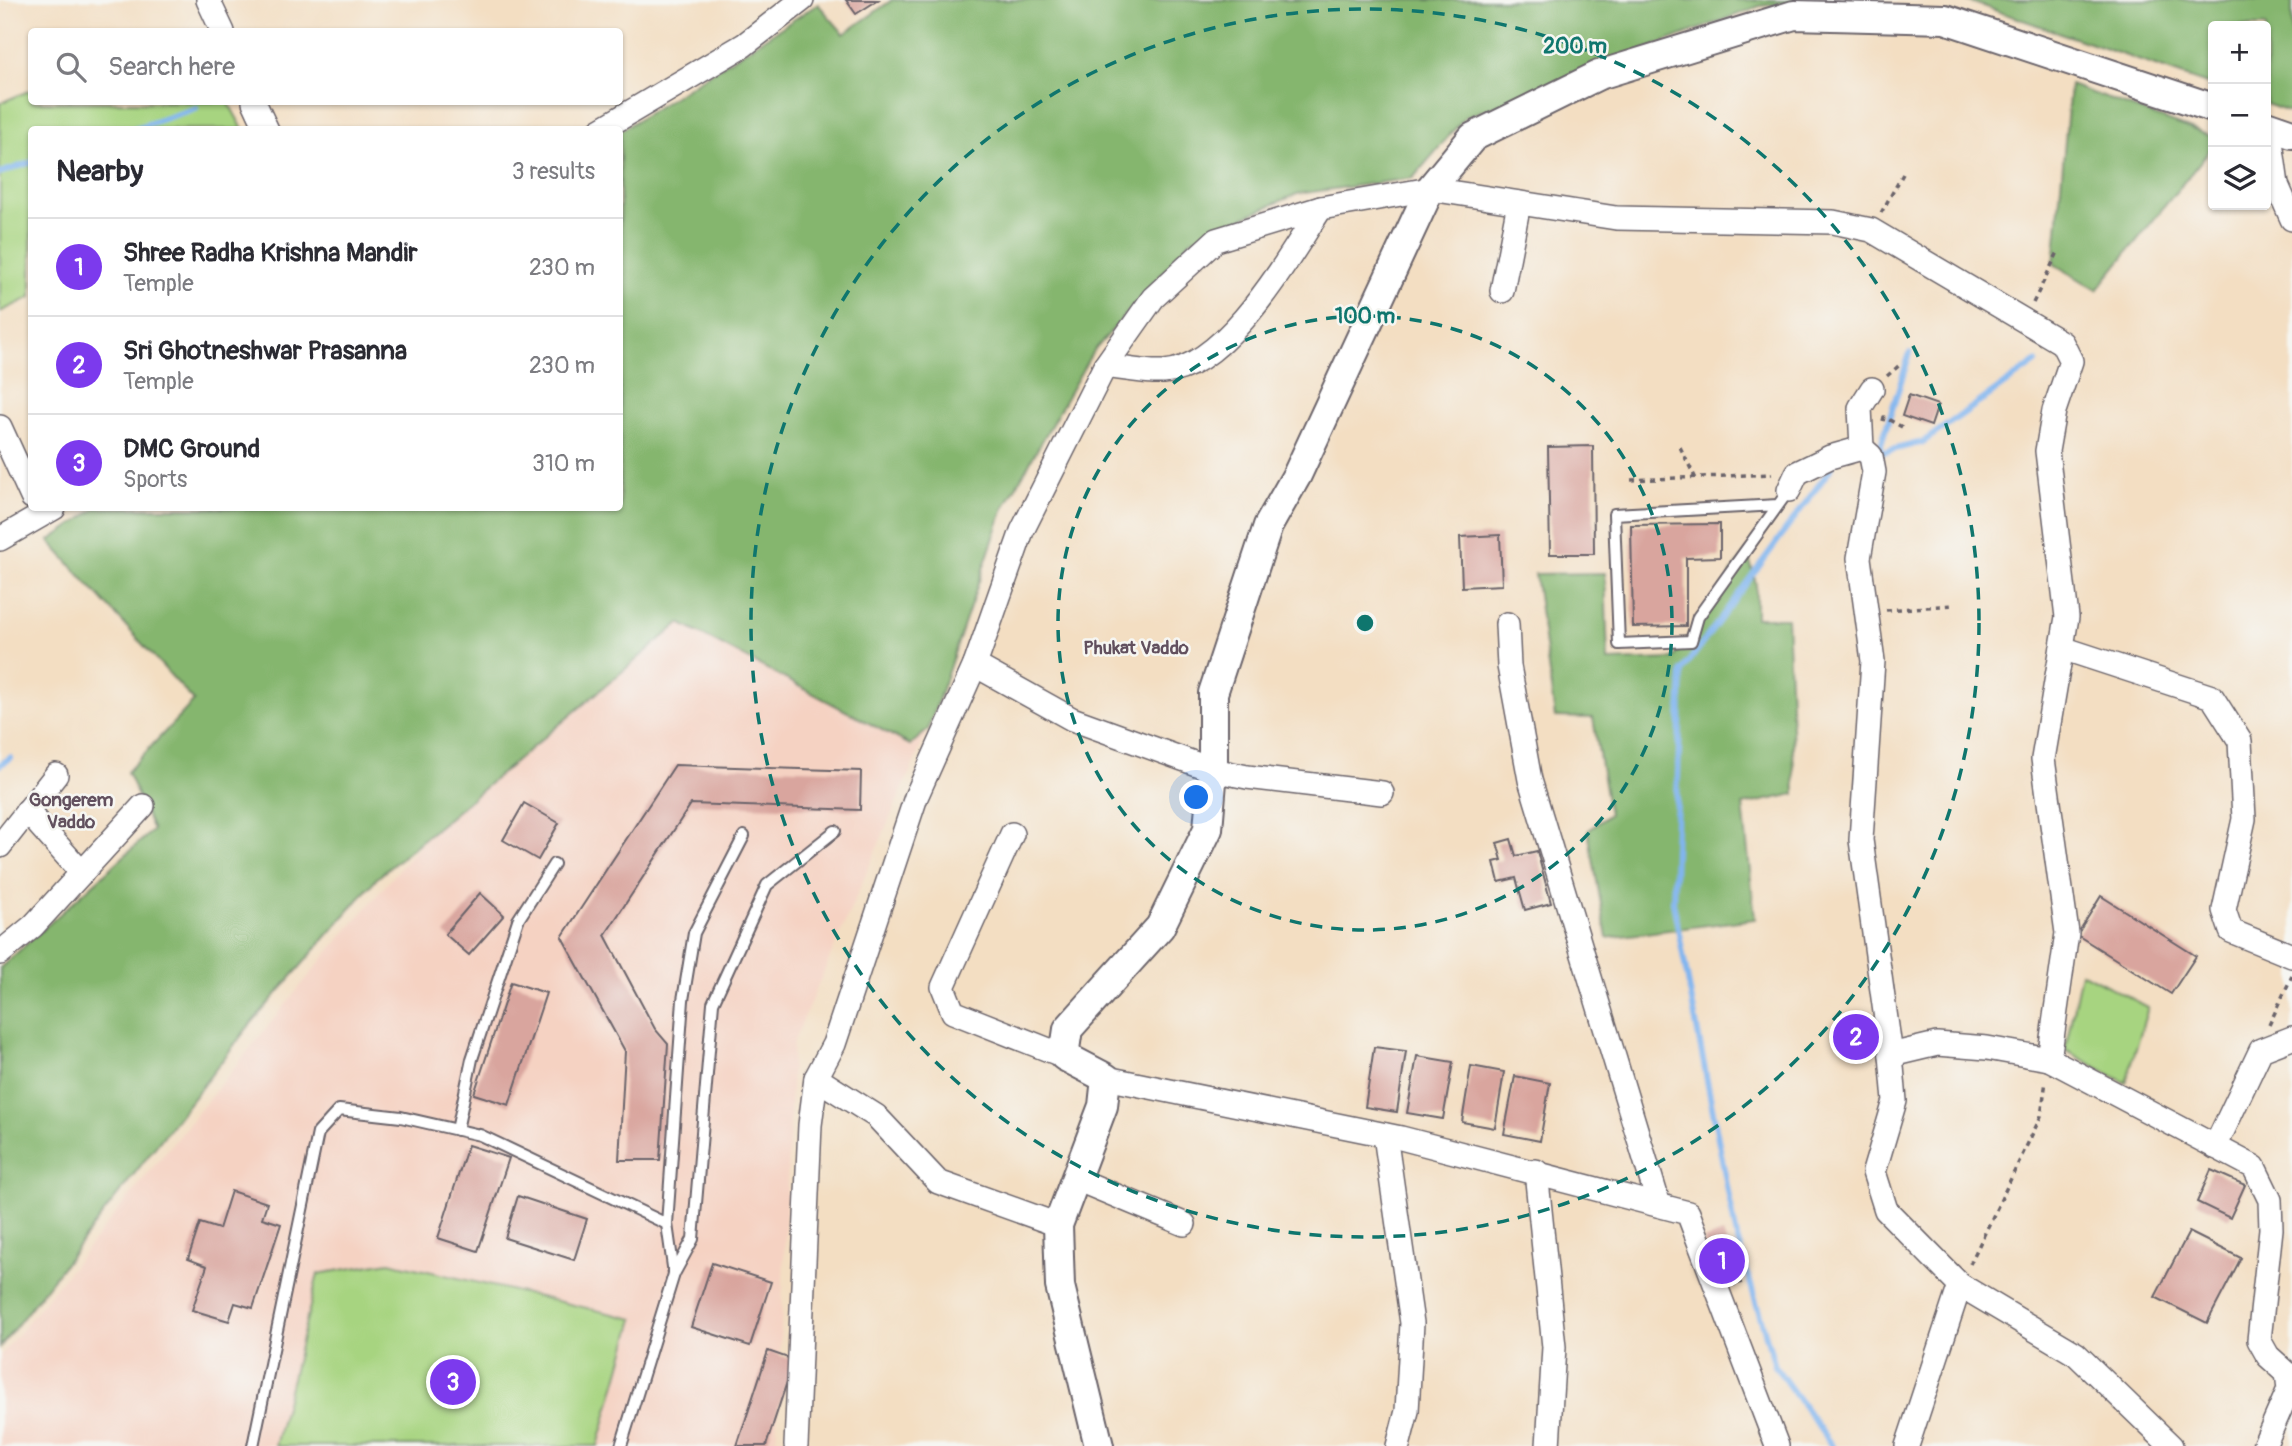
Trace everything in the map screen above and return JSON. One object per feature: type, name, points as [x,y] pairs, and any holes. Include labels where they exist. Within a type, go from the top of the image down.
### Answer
[{"type":"street","points":[[208,0],[221,28]]},
{"type":"street","points":[[607,126],[744,45],[797,2]]},
{"type":"street","points":[[1064,1056],[1068,1029],[1160,927],[1208,829],[1213,770],[1213,693],[1268,526],[1297,475],[1430,189],[1473,137],[1599,75],[1794,15],[1945,19],[2208,106]]},
{"type":"street","points":[[255,105],[265,126]]},
{"type":"street","points":[[2276,129],[2277,185],[2292,219]]},
{"type":"street","points":[[796,1446],[810,1125],[816,1078],[834,1044],[916,797],[975,666],[1022,531],[1105,366],[1153,298],[1216,240],[1321,208],[1430,189],[1616,218],[1833,222],[1871,230],[2062,343],[2070,361],[2054,411],[2047,451],[2067,617],[2043,759],[2067,933],[2049,1059]]},
{"type":"street","points":[[1502,291],[1518,203]]},
{"type":"street","points":[[1105,366],[1166,372],[1191,363],[1217,346],[1246,318],[1321,208]]},
{"type":"street","points":[[1872,388],[1860,408],[1862,448],[1871,456],[1874,472],[1859,558],[1872,661],[1861,840],[1895,1101],[1874,1172],[1886,1210],[1960,1285],[2076,1354],[2171,1446]]},
{"type":"street","points":[[0,427],[28,482]]},
{"type":"street","points":[[1788,489],[1830,457],[1862,448]]},
{"type":"street","points":[[0,539],[36,511]]},
{"type":"street","points":[[1507,624],[1509,666],[1530,780],[1659,1205]]},
{"type":"street","points":[[2062,649],[2212,697],[2240,741],[2244,819],[2224,910],[2231,931],[2292,956]]},
{"type":"street","points":[[975,666],[1072,719],[1213,770],[1247,777],[1381,793]]},
{"type":"street","points":[[0,846],[56,775]]},
{"type":"street","points":[[0,953],[33,926],[143,806]]},
{"type":"street","points":[[27,811],[82,873]]},
{"type":"street","points":[[1012,834],[943,987],[953,1012],[1064,1056],[1106,1078],[1385,1135],[1536,1171],[1688,1213],[1777,1446]]},
{"type":"street","points":[[2215,1147],[2261,1051],[2291,1040]]},
{"type":"street","points":[[1891,1055],[1937,1044],[1987,1048],[2049,1059],[2254,1167],[2270,1200],[2271,1237],[2259,1340],[2269,1356],[2287,1373],[2289,1389],[2264,1446]]},
{"type":"street","points":[[816,1078],[876,1116],[938,1182],[1058,1225]]},
{"type":"street","points":[[1100,1446],[1060,1286],[1058,1225],[1103,1106],[1106,1078]]},
{"type":"street","points":[[1385,1135],[1412,1323],[1407,1411],[1398,1446]]},
{"type":"street","points":[[1536,1171],[1554,1347],[1548,1446]]},
{"type":"street","points":[[1076,1179],[1184,1224]]},
{"type":"street","points":[[1907,1446],[1960,1285]]},
{"type":"lane","points":[[1788,489],[1698,617],[1691,641],[1619,644],[1614,514],[1788,489]]},
{"type":"lane","points":[[621,1446],[674,1274],[692,1239],[713,1003],[767,885],[835,831]]},
{"type":"lane","points":[[674,1274],[667,1224],[683,1000],[694,933],[744,836]]},
{"type":"lane","points":[[457,1130],[472,1059],[514,930],[554,864]]},
{"type":"lane","points":[[253,1446],[318,1133],[339,1110],[401,1117],[480,1135],[667,1224]]},
{"type":"path","points":[[1871,230],[1903,174]]},
{"type":"path","points":[[2025,321],[2059,250]]},
{"type":"path","points":[[1680,447],[1696,479]]},
{"type":"path","points":[[1631,480],[1696,479],[1788,489]]},
{"type":"path","points":[[1866,611],[1954,605]]},
{"type":"path","points":[[2261,1051],[2292,976]]},
{"type":"path","points":[[1960,1285],[2040,1116],[2049,1059]]},
{"type":"shaded area","points":[[664,590],[877,663],[928,730],[793,1043],[776,1446],[0,1446],[0,1356],[320,962],[501,750]]},
{"type":"green space","points":[[892,0],[1822,0],[1760,6],[1465,117],[1413,178],[1297,194],[1191,240],[1092,353],[1004,508],[928,730],[910,745],[680,623],[376,879],[249,1026],[0,1347],[0,968],[153,830],[127,772],[194,701],[49,541],[93,511],[623,511],[623,129],[818,4],[844,34]]},
{"type":"green space","points":[[1965,0],[2292,0],[2292,113],[2271,106],[2271,21],[2208,21],[2208,84]]},
{"type":"green space","points":[[2070,85],[2208,135],[2208,152],[2097,290],[2054,264]]},
{"type":"green space","points":[[28,91],[28,105],[230,105],[241,126],[28,126],[28,298],[0,312],[0,103]]},
{"type":"green space","points":[[1747,550],[1756,584],[1756,618],[1787,618],[1795,794],[1743,805],[1755,919],[1607,938],[1588,831],[1609,814],[1593,718],[1555,717],[1535,574],[1605,573],[1608,661],[1673,659]]},
{"type":"green space","points":[[2081,972],[2148,1007],[2126,1083],[2065,1050]]},
{"type":"green space","points":[[389,1262],[634,1319],[598,1446],[275,1446],[318,1274]]},
{"type":"building","points":[[846,0],[878,0],[856,14]]},
{"type":"building","points":[[1909,395],[1938,405],[1931,426],[1902,416]]},
{"type":"building","points":[[1593,446],[1594,554],[1550,554],[1548,447]]},
{"type":"building","points":[[1720,524],[1720,557],[1686,558],[1686,626],[1633,627],[1631,525]]},
{"type":"building","points":[[1500,535],[1502,585],[1462,587],[1460,537]]},
{"type":"building","points":[[675,765],[861,771],[860,810],[691,804],[605,935],[655,1029],[668,1044],[660,1160],[619,1160],[625,1051],[562,937]]},
{"type":"building","points":[[524,803],[559,823],[538,860],[503,840]]},
{"type":"building","points":[[1511,839],[1516,856],[1537,851],[1551,903],[1525,910],[1516,878],[1499,882],[1494,862],[1502,860],[1497,843]]},
{"type":"building","points":[[480,893],[504,915],[469,955],[445,934]]},
{"type":"building","points":[[2101,896],[2196,956],[2171,994],[2077,935]]},
{"type":"building","points":[[511,982],[546,993],[509,1105],[474,1094]]},
{"type":"building","points":[[1374,1047],[1406,1051],[1397,1112],[1365,1107]]},
{"type":"building","points":[[1417,1056],[1453,1062],[1443,1119],[1407,1113]]},
{"type":"building","points":[[1471,1066],[1504,1072],[1495,1128],[1462,1122]]},
{"type":"building","points":[[1515,1076],[1550,1083],[1540,1141],[1504,1134]]},
{"type":"building","points":[[468,1145],[509,1158],[478,1251],[438,1238]]},
{"type":"building","points":[[2211,1170],[2245,1185],[2230,1218],[2197,1202]]},
{"type":"building","points":[[231,1191],[267,1203],[262,1218],[281,1224],[253,1308],[235,1303],[229,1321],[192,1310],[207,1266],[188,1259],[200,1223],[219,1229]]},
{"type":"building","points":[[518,1196],[587,1219],[574,1260],[505,1238]]},
{"type":"building","points":[[2189,1232],[2241,1258],[2207,1323],[2155,1297]]},
{"type":"building","points":[[1723,1233],[1741,1283],[1721,1289],[1703,1240]]},
{"type":"building","points":[[712,1263],[771,1282],[750,1346],[691,1327]]},
{"type":"building","points":[[768,1351],[794,1360],[766,1446],[737,1446]]},
{"type":"waterway","points":[[142,126],[196,108]]},
{"type":"waterway","points":[[0,173],[28,163]]},
{"type":"waterway","points":[[1878,454],[1910,353]]},
{"type":"waterway","points":[[1876,454],[1923,442],[2036,362]]},
{"type":"waterway","points":[[1832,467],[1682,671],[1673,902],[1737,1238],[1775,1366],[1832,1446]]},
{"type":"waterway","points":[[0,765],[10,758]]},
{"type":"place","name":"Sri Ghotneshwar Prasanna","points":[[1856,1037]]},
{"type":"place","name":"Shree Radha Krishna Mandir","points":[[1722,1261]]},
{"type":"place","name":"DMC Ground","points":[[453,1382]]},
{"type":"district","name":"Phukat Vaddo","points":[[1136,648]]},
{"type":"district","name":"Gongerem Vaddo","points":[[71,811]]}]
